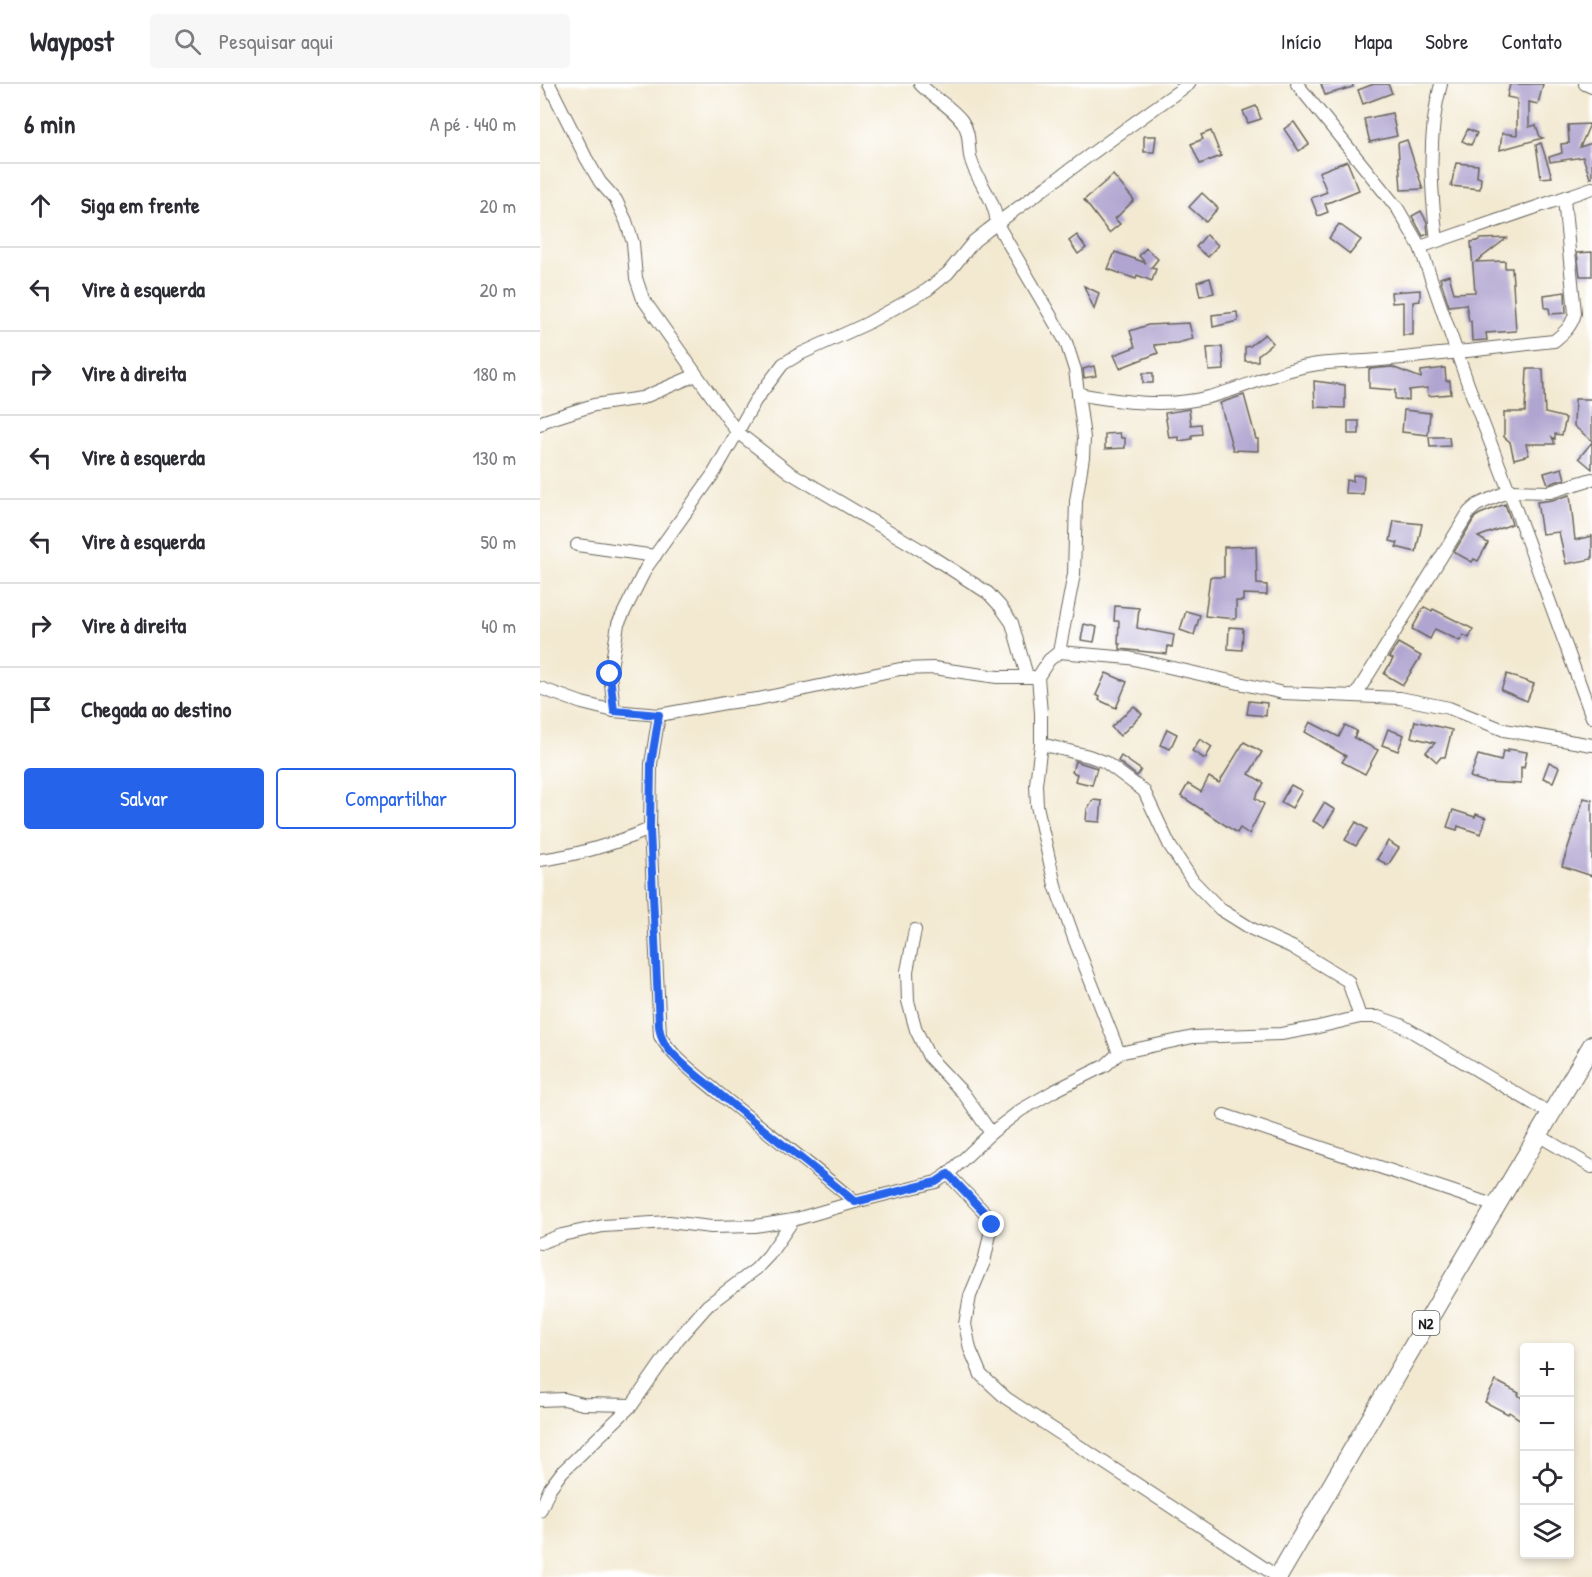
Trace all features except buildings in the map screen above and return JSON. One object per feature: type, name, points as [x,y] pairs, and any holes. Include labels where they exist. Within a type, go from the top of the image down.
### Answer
[{"type":"main road","name":"N2","points":[[1278,1577],[1592,1045]]},
{"type":"street","points":[[549,84],[586,158],[600,182],[616,200],[626,221],[633,243],[636,278],[643,299],[737,432],[789,472],[988,593],[1012,623],[1032,677],[1041,713],[1041,744],[1036,784],[1037,806],[1055,885],[1074,941],[1119,1053]]},
{"type":"street","points":[[540,688],[582,703],[614,711],[659,715],[758,699],[900,669],[934,668],[997,676],[1032,677],[1059,652],[1074,574],[1076,501],[1084,438],[1072,357],[1066,342],[996,224],[996,211],[970,156],[967,129],[960,118],[920,84]]},
{"type":"street","points":[[614,711],[610,674],[618,624],[646,568],[714,472],[755,401],[783,364],[866,324],[927,290],[948,273],[974,242],[996,224],[1189,84]]},
{"type":"street","points":[[1297,84],[1398,209],[1420,247],[1592,717]]},
{"type":"street","points":[[1437,242],[1433,203],[1432,143],[1436,102],[1441,84]]},
{"type":"street","points":[[1585,84],[1592,87]]},
{"type":"street","points":[[1420,247],[1592,188]]},
{"type":"street","points":[[1078,394],[1109,400],[1189,402],[1306,366],[1554,340],[1564,333],[1575,313],[1564,199]]},
{"type":"street","points":[[540,425],[544,421],[594,405],[642,398],[696,375]]},
{"type":"street","points":[[1355,696],[1469,512],[1477,505],[1509,491],[1550,492],[1592,479]]},
{"type":"street","points":[[577,545],[655,556]]},
{"type":"street","points":[[1059,652],[1129,658],[1283,693],[1400,698],[1449,708],[1504,730],[1592,745]]},
{"type":"street","points":[[659,715],[651,764],[650,829],[660,1036],[681,1061],[740,1112],[810,1164],[855,1202]]},
{"type":"street","points":[[1041,744],[1105,762],[1144,791],[1170,846],[1193,881],[1220,909],[1252,929],[1292,947],[1348,981],[1360,1017]]},
{"type":"street","points":[[540,860],[576,855],[609,846],[650,829]]},
{"type":"street","points":[[915,930],[907,971],[908,1001],[916,1030],[929,1057],[964,1094],[991,1133]]},
{"type":"street","points":[[540,1243],[562,1235],[603,1226],[669,1222],[711,1227],[755,1226],[793,1220],[936,1182],[948,1174],[991,1133],[1021,1110],[1106,1065],[1119,1053],[1193,1037],[1281,1034],[1360,1017],[1378,1017],[1401,1025],[1551,1114]]},
{"type":"street","points":[[1224,1115],[1496,1206]]},
{"type":"street","points":[[1538,1135],[1592,1167]]},
{"type":"street","points":[[948,1174],[986,1214],[992,1225],[984,1262],[970,1296],[965,1324],[970,1349],[981,1375],[1006,1398],[1278,1577]]},
{"type":"street","points":[[540,1511],[550,1488],[562,1472],[632,1405],[678,1339],[708,1305],[756,1269],[769,1255],[793,1220]]},
{"type":"street","points":[[540,1400],[564,1399],[583,1404],[632,1405]]},
{"type":"route","points":[[610,674],[614,711],[659,715],[651,764],[651,874],[659,1026],[660,1036],[667,1047],[740,1112],[810,1164],[855,1202],[936,1182],[948,1174],[986,1214],[992,1225]]}]
